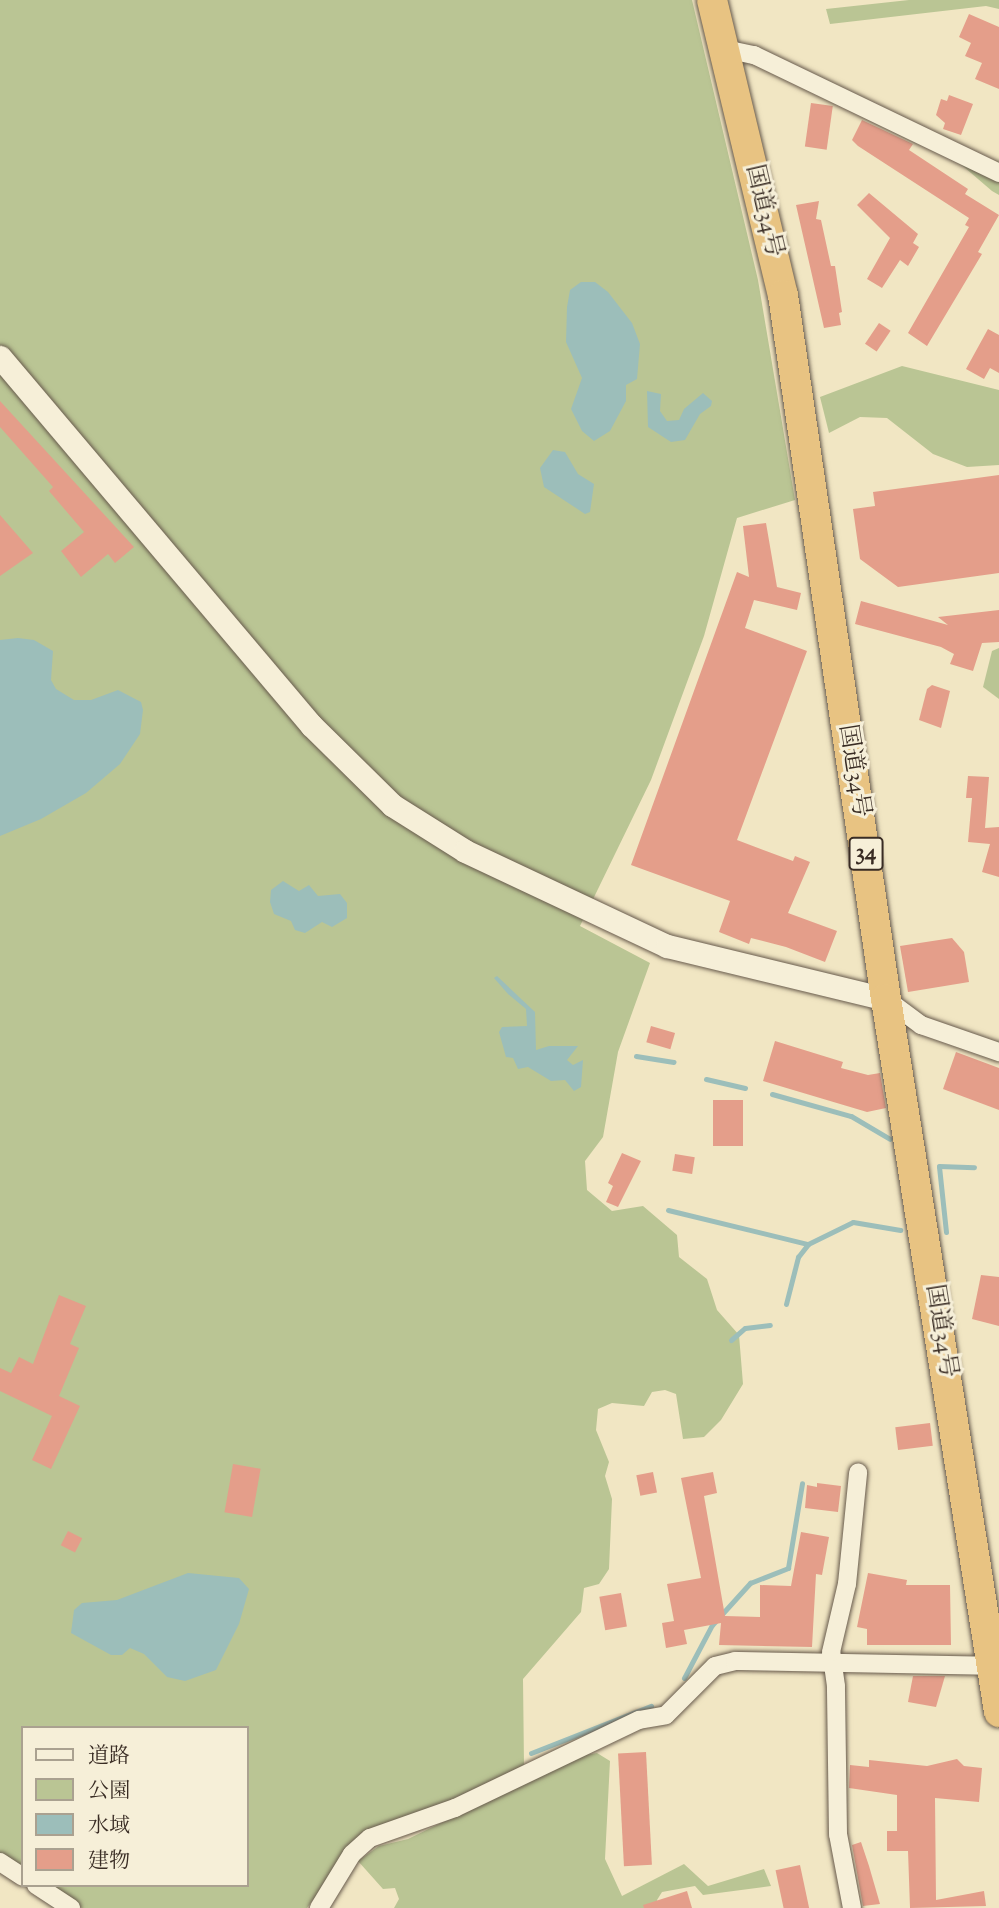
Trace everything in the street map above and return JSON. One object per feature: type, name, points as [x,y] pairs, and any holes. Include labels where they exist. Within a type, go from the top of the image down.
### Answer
[{"type":"highway","name":"国道34号","points":[[712,0],[783,295],[886,999],[999,1712]]},
{"type":"street","points":[[725,49],[754,55],[999,173]]},
{"type":"street","points":[[0,356],[311,725],[393,805],[465,851],[667,946],[886,999],[921,1025],[999,1052]]},
{"type":"street","points":[[852,1908],[838,1834],[836,1686],[832,1662],[847,1584],[858,1473]]},
{"type":"street","points":[[318,1908],[352,1854],[370,1838],[455,1808],[639,1720],[666,1714],[715,1666],[735,1661],[992,1666]]},
{"type":"street","points":[[0,1862],[21,1876]]},
{"type":"street","points":[[39,1887],[71,1908]]},
{"type":"green space","points":[[0,0],[692,0],[758,280],[795,500],[737,518],[704,636],[651,780],[580,926],[650,963],[618,1052],[603,1137],[585,1161],[587,1190],[612,1211],[643,1206],[677,1235],[679,1257],[707,1279],[717,1310],[739,1335],[743,1384],[721,1420],[704,1437],[683,1439],[676,1394],[665,1390],[652,1392],[644,1406],[612,1403],[598,1409],[596,1430],[609,1462],[605,1476],[612,1499],[609,1569],[599,1584],[584,1588],[581,1612],[523,1679],[524,1765],[428,1811],[338,1867],[307,1908],[82,1908],[48,1887],[248,1887],[248,1726],[21,1726],[21,1869],[0,1855]]},
{"type":"green space","points":[[909,0],[999,0],[999,9],[986,6],[830,24],[826,9]]},
{"type":"green space","points":[[950,155],[999,178],[999,195],[992,191]]},
{"type":"green space","points":[[902,366],[999,390],[999,465],[967,467],[933,454],[887,418],[860,417],[829,433],[820,397]]},
{"type":"green space","points":[[999,648],[999,699],[983,687],[992,651]]},
{"type":"green space","points":[[597,1753],[610,1761],[605,1859],[622,1896],[684,1864],[708,1886],[764,1869],[771,1886],[703,1895],[695,1886],[662,1892],[657,1900],[660,1908],[394,1908],[399,1899],[395,1888],[383,1889],[358,1861],[379,1846],[408,1839],[578,1756]]},
{"type":"water","points":[[581,282],[595,282],[608,292],[632,323],[640,344],[637,379],[626,385],[626,401],[610,431],[594,441],[582,431],[571,409],[582,378],[566,342],[567,307],[570,290]]},
{"type":"water","points":[[647,391],[661,394],[660,411],[667,421],[679,420],[684,409],[703,393],[712,401],[711,406],[700,414],[685,440],[671,442],[648,427]]},
{"type":"water","points":[[553,450],[565,452],[578,474],[594,484],[590,512],[585,514],[544,487],[540,468]]},
{"type":"water","points":[[0,640],[34,640],[53,651],[51,680],[56,689],[74,700],[91,700],[118,690],[141,702],[143,710],[140,734],[120,764],[86,793],[41,819],[0,836]]},
{"type":"water","points":[[283,881],[299,891],[309,885],[318,896],[340,894],[347,903],[347,918],[332,927],[322,922],[305,933],[295,930],[291,921],[274,914],[270,902],[271,890]]},
{"type":"water","points":[[497,976],[535,1012],[536,1050],[549,1046],[578,1046],[567,1060],[573,1065],[583,1060],[581,1087],[574,1091],[565,1080],[551,1081],[528,1067],[518,1069],[513,1058],[506,1057],[499,1032],[502,1027],[527,1026],[526,1009],[508,994],[494,978]]},
{"type":"water","points":[[188,1573],[239,1578],[249,1589],[239,1624],[216,1670],[185,1681],[167,1677],[144,1654],[130,1648],[122,1655],[111,1655],[71,1633],[74,1610],[82,1603],[117,1600]]},
{"type":"building","points":[[969,14],[999,27],[999,89],[975,79],[982,63],[965,56],[971,43],[959,37]]},
{"type":"building","points":[[949,95],[973,104],[961,135],[943,129],[945,123],[936,115],[941,99],[947,101]]},
{"type":"building","points":[[811,103],[833,106],[827,150],[805,147]]},
{"type":"building","points":[[862,120],[913,144],[909,150],[968,189],[965,194],[999,215],[978,252],[982,254],[927,346],[908,333],[969,227],[965,225],[969,218],[858,146],[852,140]]},
{"type":"building","points":[[869,193],[918,234],[913,243],[919,247],[908,266],[900,260],[882,288],[867,279],[890,238],[857,205]]},
{"type":"building","points":[[819,201],[816,219],[821,220],[831,266],[835,266],[842,312],[839,313],[841,325],[824,328],[796,205]]},
{"type":"building","points":[[879,323],[891,331],[877,352],[865,344]]},
{"type":"building","points":[[988,329],[999,335],[999,373],[990,368],[984,379],[966,369]]},
{"type":"building","points":[[0,401],[134,547],[115,563],[108,554],[81,577],[61,551],[84,532],[49,491],[53,487],[0,427]]},
{"type":"building","points":[[999,475],[999,573],[898,587],[860,559],[853,509],[875,506],[873,492]]},
{"type":"building","points":[[0,515],[33,553],[0,576]]},
{"type":"building","points":[[766,523],[777,587],[801,593],[797,610],[754,600],[745,628],[807,651],[737,840],[793,861],[795,856],[810,862],[788,913],[837,931],[825,962],[786,947],[751,938],[749,944],[719,932],[730,901],[631,865],[737,572],[749,577],[743,526]]},
{"type":"building","points":[[861,601],[948,625],[938,617],[999,610],[999,642],[982,643],[973,671],[950,664],[954,654],[941,647],[855,624]]},
{"type":"building","points":[[932,685],[950,691],[941,728],[919,720],[927,689]]},
{"type":"building","points":[[968,776],[989,777],[985,828],[999,827],[999,877],[982,872],[990,844],[968,842],[972,798],[966,798]]},
{"type":"building","points":[[952,938],[964,952],[969,982],[908,992],[900,946]]},
{"type":"building","points":[[651,1026],[675,1033],[670,1049],[646,1042]]},
{"type":"building","points":[[775,1041],[843,1062],[841,1068],[868,1075],[880,1073],[886,1108],[867,1112],[763,1081]]},
{"type":"building","points":[[956,1052],[999,1068],[999,1110],[943,1089]]},
{"type":"building","points":[[713,1100],[743,1100],[743,1146],[713,1146]]},
{"type":"building","points":[[622,1153],[641,1161],[618,1207],[606,1202],[613,1186],[608,1183]]},
{"type":"building","points":[[675,1154],[695,1157],[692,1174],[672,1171]]},
{"type":"building","points":[[981,1275],[999,1277],[999,1326],[972,1319]]},
{"type":"building","points":[[59,1295],[86,1306],[70,1344],[79,1348],[59,1396],[80,1406],[51,1469],[32,1460],[52,1416],[0,1391],[0,1368],[11,1373],[19,1357],[33,1364]]},
{"type":"building","points":[[930,1423],[933,1446],[898,1450],[895,1427]]},
{"type":"building","points":[[233,1464],[261,1469],[252,1517],[224,1512]]},
{"type":"building","points":[[653,1472],[657,1493],[640,1496],[636,1475]]},
{"type":"building","points":[[713,1472],[717,1493],[704,1496],[725,1616],[760,1617],[760,1585],[791,1586],[801,1532],[829,1537],[822,1575],[816,1574],[812,1647],[719,1645],[721,1623],[684,1630],[687,1644],[666,1648],[662,1623],[674,1621],[667,1584],[701,1578],[681,1478]]},
{"type":"building","points":[[817,1483],[841,1486],[838,1512],[805,1508],[807,1485],[817,1487]]},
{"type":"building","points":[[68,1531],[82,1538],[75,1553],[61,1545]]},
{"type":"building","points":[[868,1573],[907,1580],[906,1585],[950,1585],[951,1645],[867,1645],[867,1629],[857,1627]]},
{"type":"building","points":[[621,1593],[627,1626],[605,1630],[599,1597]]},
{"type":"building","points":[[913,1676],[945,1676],[936,1707],[908,1702]]},
{"type":"building","points":[[646,1752],[652,1865],[624,1866],[618,1753]]},
{"type":"building","points":[[957,1759],[964,1766],[982,1768],[979,1802],[935,1798],[936,1900],[984,1891],[986,1906],[910,1908],[908,1851],[887,1851],[887,1831],[897,1831],[897,1795],[849,1788],[850,1765],[869,1767],[869,1760],[927,1766]]},
{"type":"building","points":[[861,1842],[880,1904],[863,1906],[852,1845]]},
{"type":"building","points":[[800,1865],[809,1908],[784,1908],[776,1870]]},
{"type":"building","points":[[687,1891],[692,1908],[644,1908],[643,1905]]},
{"type":"waterway","points":[[636,1056],[674,1062]]},
{"type":"waterway","points":[[706,1079],[745,1088]]},
{"type":"waterway","points":[[772,1094],[851,1116],[890,1139]]},
{"type":"waterway","points":[[946,1232],[939,1166],[974,1167]]},
{"type":"waterway","points":[[668,1210],[808,1244]]},
{"type":"waterway","points":[[786,1304],[798,1257],[808,1244],[853,1222],[900,1230]]},
{"type":"waterway","points":[[731,1340],[745,1328],[770,1325]]},
{"type":"waterway","points":[[684,1678],[712,1625],[750,1583],[788,1568],[802,1483]]},
{"type":"waterway","points":[[531,1753],[651,1706]]}]
